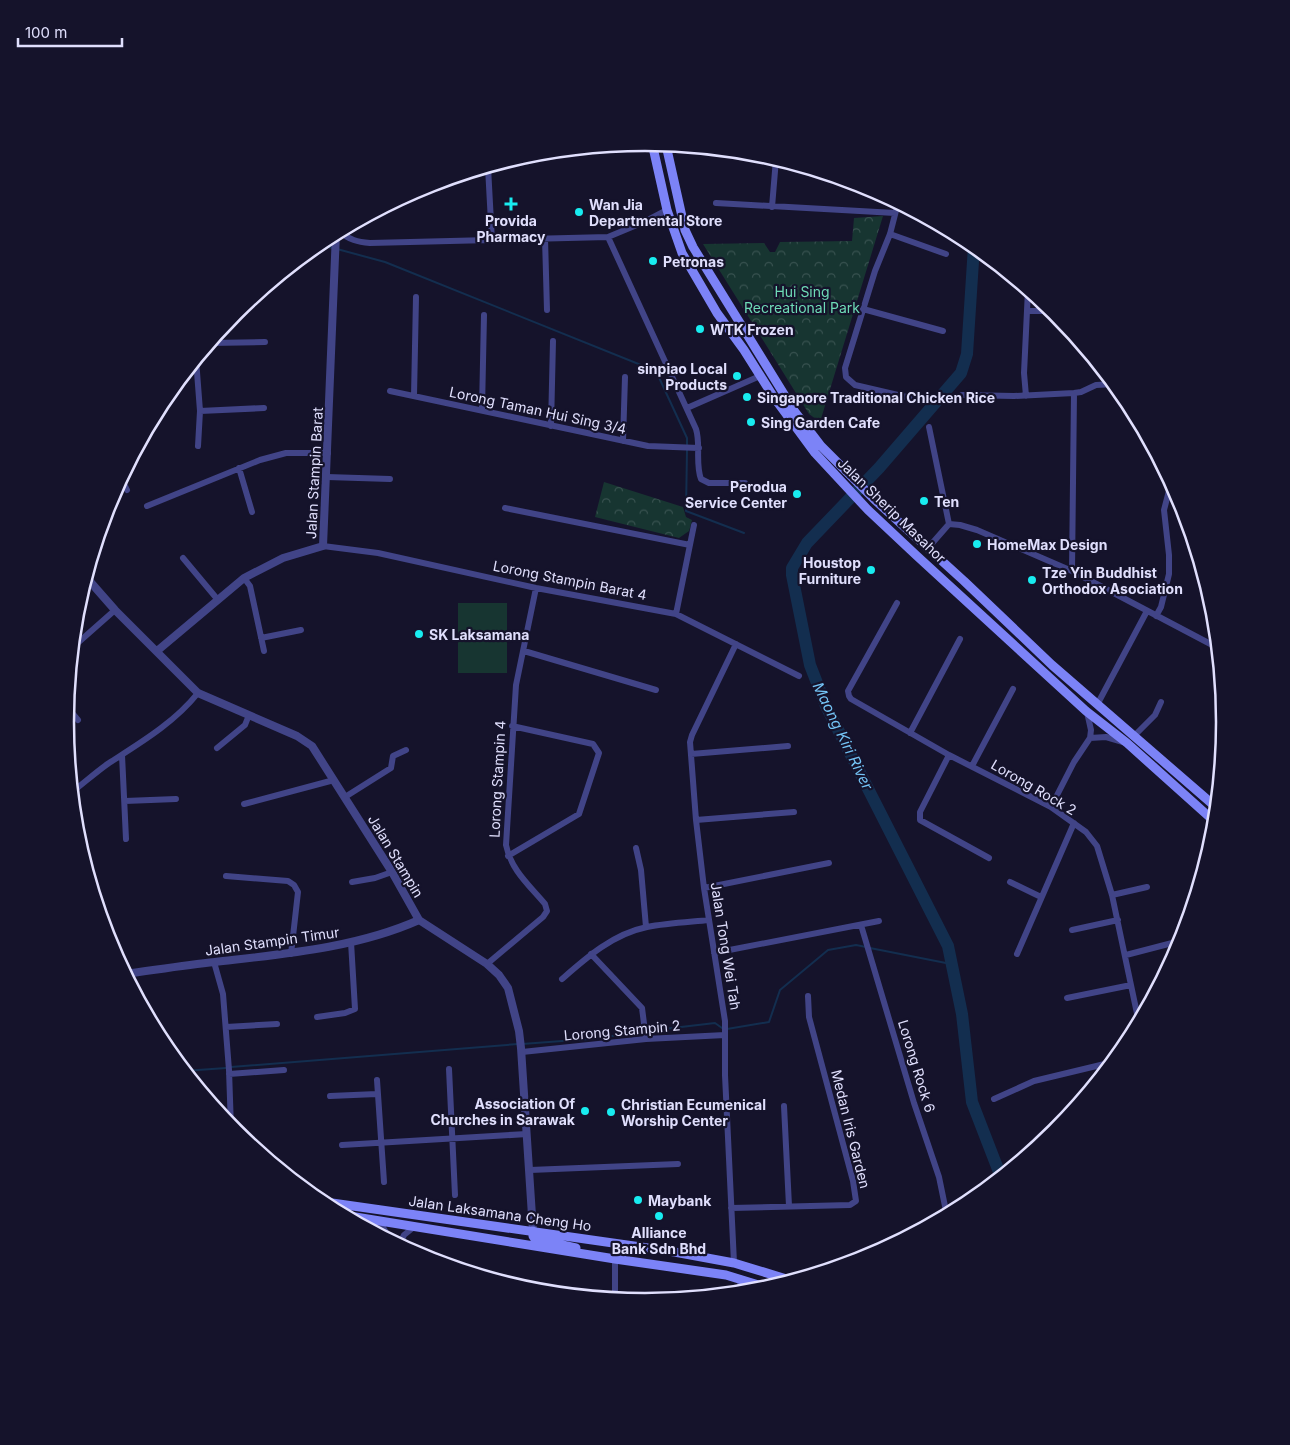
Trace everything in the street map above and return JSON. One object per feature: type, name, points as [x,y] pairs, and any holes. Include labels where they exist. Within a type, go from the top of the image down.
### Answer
[{"type":"main road","name":"Jalan Sherip Masahor","points":[[654,151],[673,230],[691,270],[717,313],[794,425],[838,479],[868,510],[1086,711],[1130,740],[1210,803]]},
{"type":"main road","name":"Jalan Sherip Masahor","points":[[668,152],[685,230],[693,247],[795,412],[821,446],[876,501],[1097,705],[1097,714],[1126,740],[1130,740],[1208,815]]},
{"type":"main road","name":"Jalan Laksamana Cheng Ho","points":[[339,1204],[669,1251],[734,1263],[781,1277]]},
{"type":"main road","name":"Jalan Laksamana Cheng Ho","points":[[362,1219],[599,1257],[726,1275],[755,1283]]},
{"type":"main road","points":[[533,1231],[535,1239],[586,1250],[599,1257]]},
{"type":"street","points":[[772,207],[775,167]]},
{"type":"street","points":[[488,174],[492,241]]},
{"type":"street","points":[[716,202],[772,207],[895,213]]},
{"type":"street","points":[[896,209],[890,234],[874,271],[846,368],[846,377],[855,385],[915,401]]},
{"type":"street","points":[[346,236],[358,242],[370,243],[608,237],[667,210]]},
{"type":"street","points":[[890,234],[946,254]]},
{"type":"street","points":[[608,237],[696,429],[699,471],[704,481],[709,483],[745,483]]},
{"type":"street","points":[[545,238],[547,310]]},
{"type":"street","name":"Jalan Stampin Barat","points":[[157,651],[244,578],[283,558],[323,546],[337,242]]},
{"type":"street","points":[[414,396],[416,297]]},
{"type":"street","points":[[1026,396],[1024,373],[1028,298]]},
{"type":"street","points":[[863,309],[943,331]]},
{"type":"street","points":[[1027,311],[1041,311]]},
{"type":"street","points":[[482,410],[484,315]]},
{"type":"street","points":[[219,343],[265,342]]},
{"type":"street","points":[[551,426],[552,342]]},
{"type":"street","points":[[197,369],[200,411],[198,446]]},
{"type":"street","points":[[686,408],[760,376]]},
{"type":"street","points":[[623,441],[625,377]]},
{"type":"street","points":[[962,395],[1026,396],[1082,392],[1096,385],[1105,385]]},
{"type":"street","name":"Lorong Taman Hui Sing 3/4","points":[[390,391],[648,446],[697,448]]},
{"type":"street","points":[[1072,571],[1074,392]]},
{"type":"street","points":[[200,411],[264,408]]},
{"type":"street","points":[[929,427],[949,524]]},
{"type":"street","points":[[147,506],[260,460],[286,453],[328,453]]},
{"type":"street","points":[[239,468],[252,512]]},
{"type":"street","points":[[327,477],[390,479]]},
{"type":"street","points":[[1156,616],[1161,607],[1169,574],[1164,510],[1168,494]]},
{"type":"street","points":[[505,508],[690,545]]},
{"type":"street","points":[[949,524],[977,530],[1072,571],[1210,644]]},
{"type":"street","points":[[928,548],[949,524]]},
{"type":"street","points":[[676,614],[694,525]]},
{"type":"street","name":"Lorong Stampin Barat 4","points":[[323,546],[378,553],[536,588],[676,614],[799,676]]},
{"type":"street","points":[[183,558],[218,600]]},
{"type":"street","points":[[244,578],[250,586],[264,651]]},
{"type":"street","name":"Jalan Stampin","points":[[91,583],[115,610],[198,693],[305,740],[317,752],[392,872],[419,920],[487,964],[499,975],[508,988],[522,1050],[533,1231]]},
{"type":"street","name":"Lorong Stampin 4","points":[[487,964],[543,917],[547,911],[545,904],[514,869],[508,856],[506,845],[516,685],[536,588]]},
{"type":"street","name":"Lorong Rock 2","points":[[897,603],[848,691],[849,696],[851,699],[949,755],[1051,807],[1086,832],[1097,846],[1112,895],[1138,1011]]},
{"type":"street","points":[[80,641],[115,610]]},
{"type":"street","points":[[1097,705],[1147,611]]},
{"type":"street","points":[[261,638],[301,630]]},
{"type":"street","points":[[910,733],[960,639]]},
{"type":"street","name":"Jalan Tong Wei Tah","points":[[734,1263],[725,1075],[725,1021],[704,888],[691,754],[692,735],[736,644]]},
{"type":"street","points":[[524,651],[656,690]]},
{"type":"street","points":[[972,766],[1013,689]]},
{"type":"street","points":[[78,788],[122,755],[144,742],[189,704],[198,693]]},
{"type":"street","points":[[1090,738],[1106,737],[1130,740],[1154,715],[1161,702]]},
{"type":"street","points":[[1051,807],[1074,762],[1090,738],[1090,720],[1086,711]]},
{"type":"street","points":[[217,748],[245,725],[249,715]]},
{"type":"street","points":[[74,716],[78,720]]},
{"type":"street","points":[[508,856],[578,814],[599,753],[593,744],[512,726]]},
{"type":"street","points":[[691,754],[788,746]]},
{"type":"street","points":[[345,797],[391,768],[393,756],[406,750]]},
{"type":"street","points":[[122,755],[126,839]]},
{"type":"street","points":[[949,755],[920,812],[920,820],[989,858]]},
{"type":"street","points":[[244,804],[334,780]]},
{"type":"street","points":[[125,801],[176,799]]},
{"type":"street","points":[[696,820],[794,812]]},
{"type":"street","points":[[1016,954],[1074,823]]},
{"type":"street","points":[[636,848],[641,870],[646,927]]},
{"type":"street","points":[[704,888],[829,863]]},
{"type":"street","points":[[352,882],[375,878],[392,872]]},
{"type":"street","points":[[226,876],[288,881],[294,885],[298,892],[291,954]]},
{"type":"street","points":[[1010,882],[1041,897]]},
{"type":"street","points":[[1112,895],[1147,886]]},
{"type":"street","name":"Jalan Stampin Timur","points":[[132,973],[291,954],[351,942],[402,928],[419,920]]},
{"type":"street","points":[[562,979],[591,954],[619,937],[646,927],[709,920]]},
{"type":"street","points":[[1072,930],[1118,920]]},
{"type":"street","points":[[714,953],[879,921]]},
{"type":"street","name":"Lorong Rock 6","points":[[861,925],[914,1103],[939,1177],[945,1208]]},
{"type":"street","points":[[317,1017],[345,1013],[355,1009],[351,942]]},
{"type":"street","points":[[1126,955],[1172,943]]},
{"type":"street","points":[[591,954],[642,1008],[646,1036]]},
{"type":"street","points":[[214,962],[223,994],[229,1061],[231,1115]]},
{"type":"street","points":[[1067,998],[1131,985]]},
{"type":"street","name":"Medan Iris Garden","points":[[731,1208],[850,1205],[856,1201],[853,1181],[809,1017],[808,996]]},
{"type":"street","points":[[226,1027],[277,1024]]},
{"type":"street","name":"Lorong Stampin 2","points":[[522,1050],[646,1036],[725,1033]]},
{"type":"street","points":[[994,1099],[1034,1081],[1102,1065]]},
{"type":"street","points":[[449,1069],[455,1194]]},
{"type":"street","points":[[229,1072],[284,1070]]},
{"type":"street","points":[[376,1080],[384,1182]]},
{"type":"street","points":[[330,1096],[378,1094]]},
{"type":"street","points":[[784,1106],[789,1206]]},
{"type":"street","points":[[342,1144],[527,1134]]},
{"type":"street","points":[[530,1170],[678,1164]]},
{"type":"street","points":[[379,1221],[385,1231]]},
{"type":"street","points":[[402,1239],[404,1235],[414,1227]]},
{"type":"street","points":[[614,1259],[615,1293]]},
{"type":"street","points":[[740,1278],[741,1286]]},
{"type":"green space","name":"Hui Sing Recreational Park","points":[[883,216],[820,422],[809,414],[703,244],[764,243],[770,252],[775,252],[780,242],[852,241],[854,218]]},
{"type":"green space","points":[[604,482],[683,507],[686,517],[692,520],[689,531],[679,538],[595,517]]},
{"type":"green space","points":[[458,603],[507,603],[507,673],[458,673]]},
{"type":"waterway","points":[[337,249],[385,262],[656,371],[687,438],[687,445]]},
{"type":"waterway","name":"Maong Kiri River","points":[[973,256],[967,354],[961,373],[879,468],[807,543],[792,568],[792,575],[810,665],[826,706],[948,946],[962,1014],[972,1102],[999,1171]]},
{"type":"waterway","points":[[687,450],[686,511],[744,533]]},
{"type":"waterway","points":[[727,1029],[769,1022],[780,990],[828,950],[856,945],[866,947]]},
{"type":"waterway","points":[[870,948],[951,964]]},
{"type":"waterway","points":[[647,1031],[715,1023],[722,1028]]},
{"type":"waterway","points":[[522,1044],[589,1039],[642,1032]]},
{"type":"waterway","points":[[231,1067],[518,1044]]},
{"type":"waterway","points":[[192,1070],[226,1068]]},
{"type":"place","name":"Provida Pharmacy","points":[[511,204]]},
{"type":"place","name":"Wan Jia Departmental Store","points":[[579,212]]},
{"type":"place","name":"Petronas","points":[[653,261]]},
{"type":"place","name":"WTK Frozen","points":[[700,329]]},
{"type":"place","name":"sinpiao Local Products","points":[[737,376]]},
{"type":"place","name":"Singapore Traditional Chicken Rice","points":[[747,397]]},
{"type":"place","name":"Sing Garden Cafe","points":[[751,422]]},
{"type":"place","name":"Perodua Service Center","points":[[797,494]]},
{"type":"place","name":"Ten","points":[[924,501]]},
{"type":"place","name":"HomeMax Design","points":[[977,544]]},
{"type":"place","name":"Houstop Furniture","points":[[871,570]]},
{"type":"place","name":"Tze Yin Buddhist Orthodox Asociation","points":[[1032,580]]},
{"type":"place","name":"SK Laksamana","points":[[419,634]]},
{"type":"place","name":"Association Of Churches in Sarawak","points":[[585,1111]]},
{"type":"place","name":"Christian Ecumenical Worship Center","points":[[611,1112]]},
{"type":"place","name":"Maybank","points":[[638,1200]]},
{"type":"place","name":"Alliance Bank Sdn Bhd","points":[[659,1216]]}]
